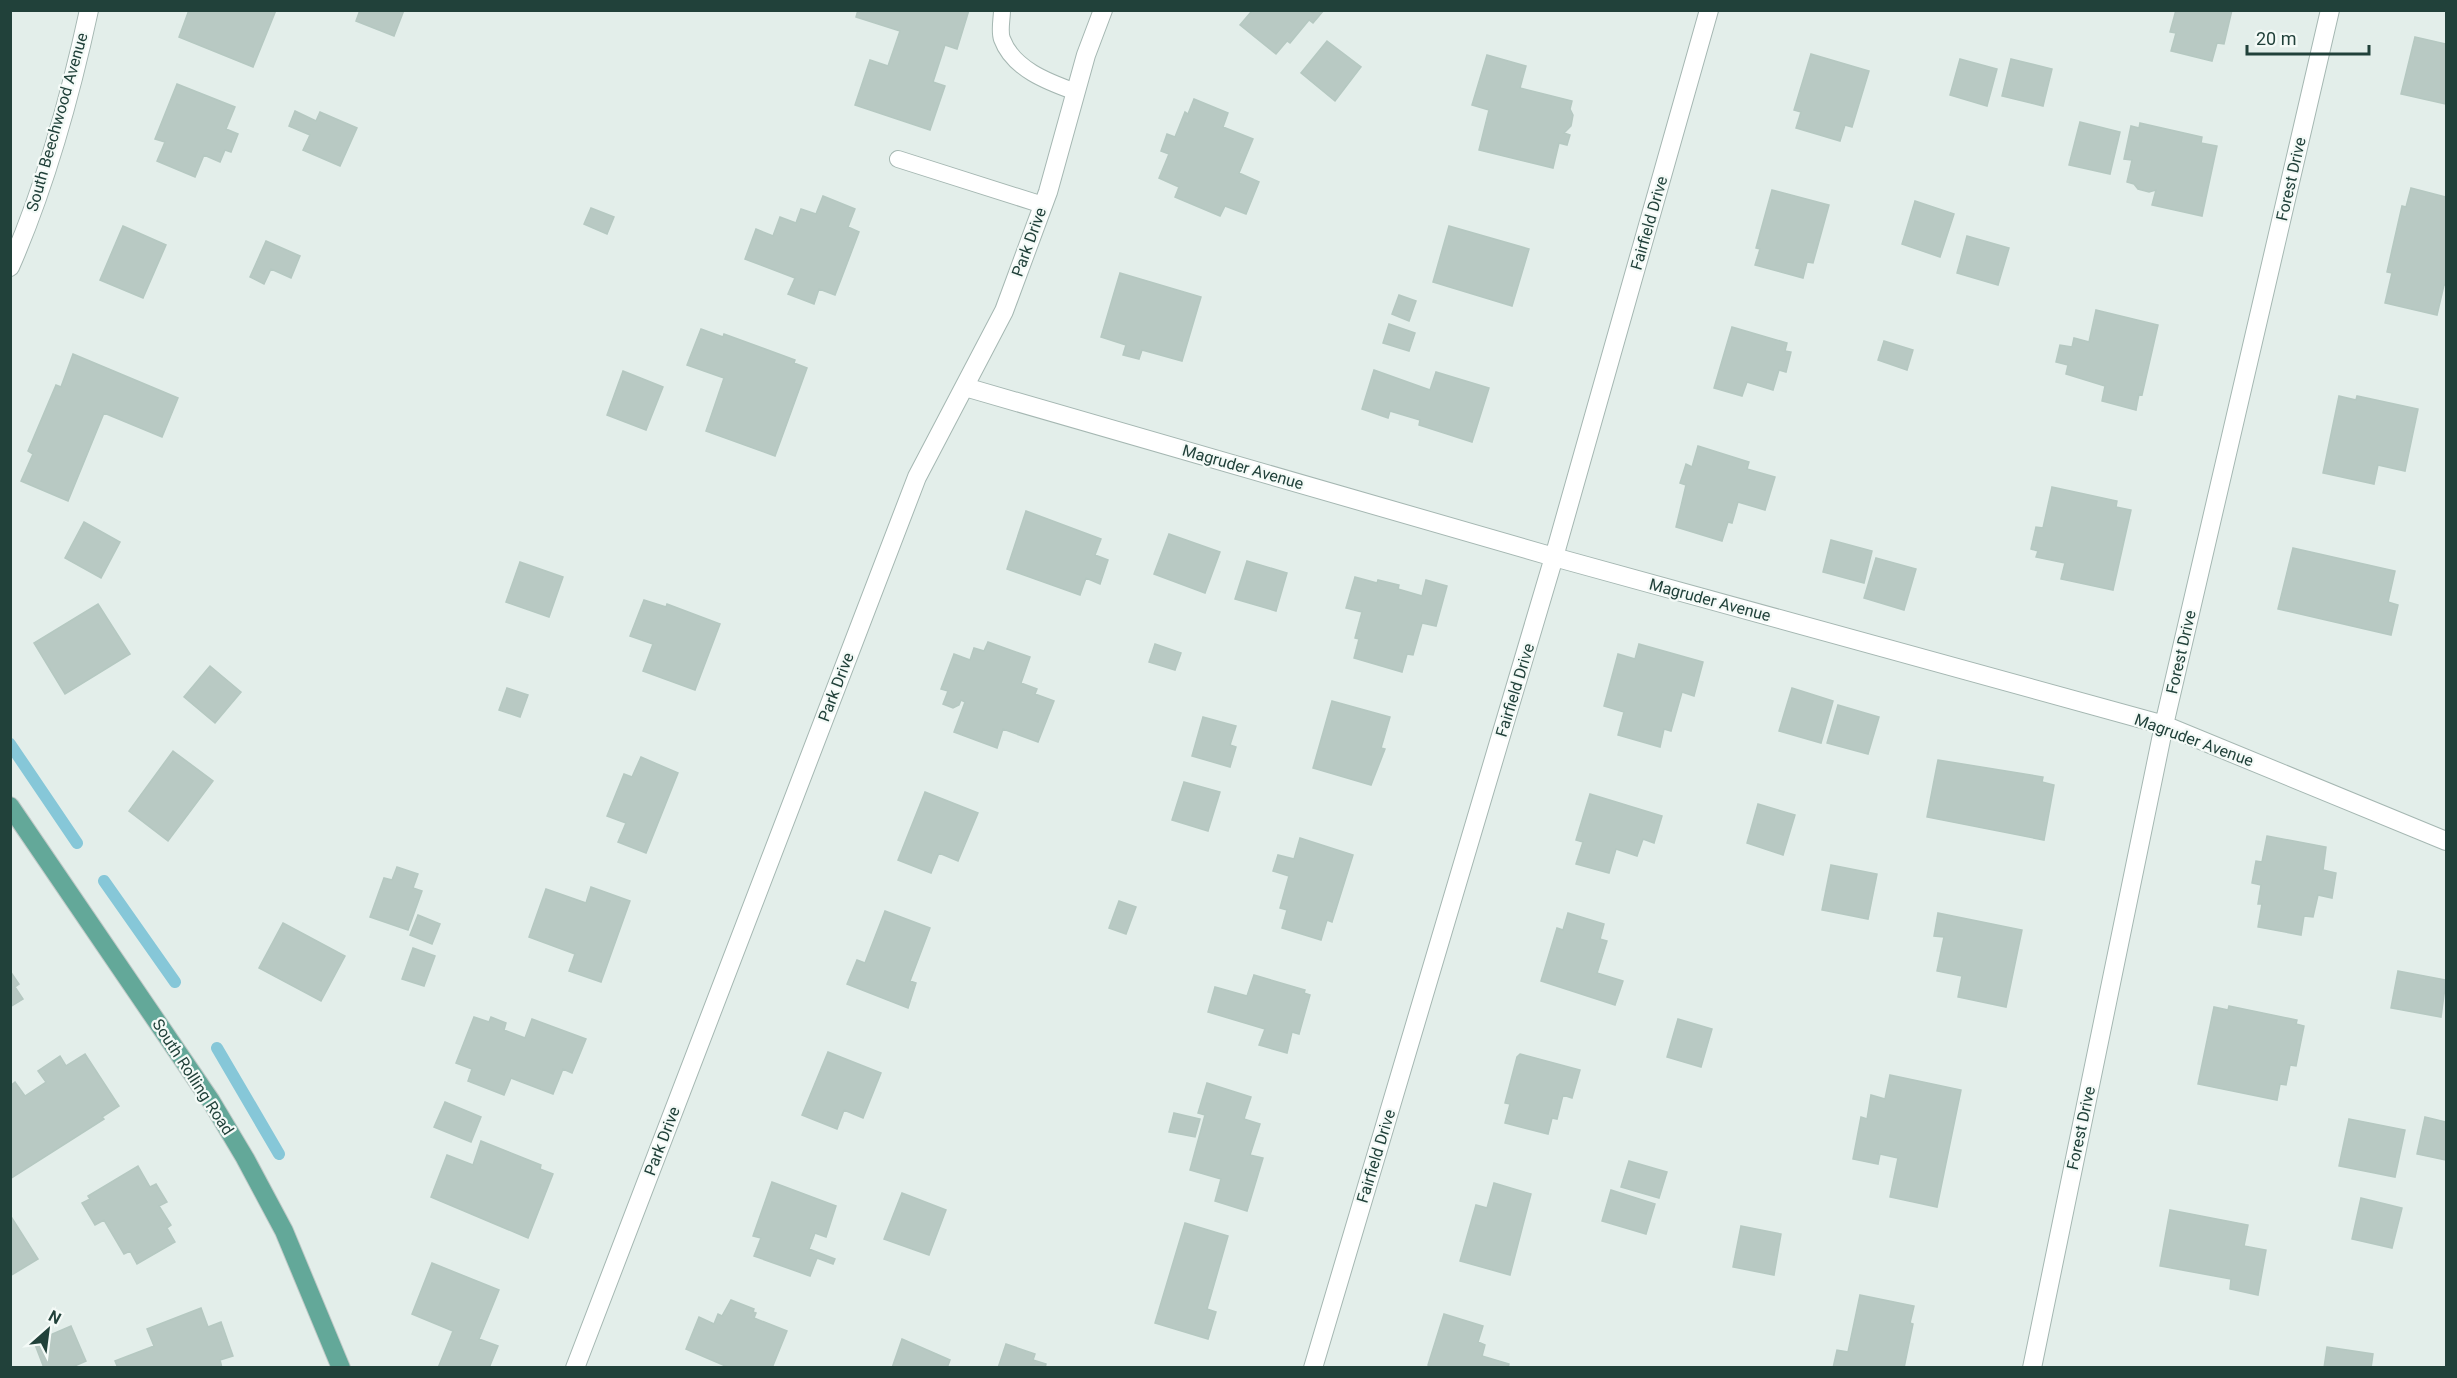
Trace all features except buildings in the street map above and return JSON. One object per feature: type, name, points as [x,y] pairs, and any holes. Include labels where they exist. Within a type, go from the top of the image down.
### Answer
[{"type":"main road","name":"South Rolling Road","points":[[10,806],[211,1101],[284,1231],[341,1368]]},
{"type":"street","name":"South Beechwood Avenue","points":[[10,267],[46,171],[77,67],[88,10]]},
{"type":"street","name":"Park Drive","points":[[575,1368],[917,477],[1004,311],[1043,205],[1086,56],[1103,10]]},
{"type":"street","name":"Fairfield Drive","points":[[1312,1368],[1554,557],[1709,10]]},
{"type":"street","name":"Forest Drive","points":[[2032,1368],[2164,725],[2330,10]]},
{"type":"street","name":"Magruder Avenue","points":[[965,387],[1554,557],[2164,725],[2446,841]]},
{"type":"lane","points":[[1002,10],[1001,38],[1016,60],[1043,80],[1076,92]]},
{"type":"lane","points":[[898,159],[1043,205]]},
{"type":"waterway","points":[[10,744],[77,843]]},
{"type":"waterway","points":[[104,881],[175,982]]},
{"type":"waterway","points":[[217,1048],[279,1154]]}]
